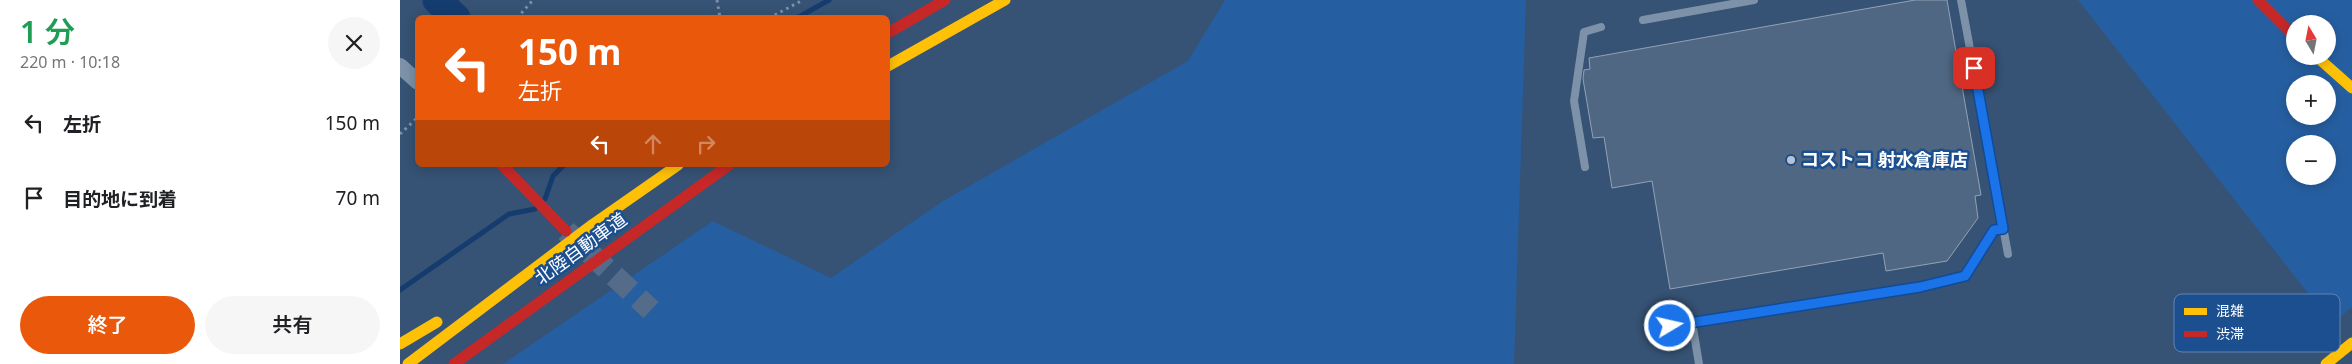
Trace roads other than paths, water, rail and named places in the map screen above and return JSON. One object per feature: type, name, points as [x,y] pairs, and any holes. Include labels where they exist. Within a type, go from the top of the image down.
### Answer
[{"type":"main road","points":[[890,32],[945,0]]},
{"type":"main road","points":[[890,65],[1005,0]]},
{"type":"main road","points":[[2258,0],[2286,29]]},
{"type":"main road","points":[[2326,65],[2352,88]]},
{"type":"main road","points":[[504,167],[566,231]]},
{"type":"main road","points":[[479,295],[665,167]]},
{"type":"main road","name":"北陸自動車道","points":[[408,364],[592,225],[675,167]]},
{"type":"main road","name":"北陸自動車道","points":[[454,364],[616,244],[726,167]]},
{"type":"main road","points":[[400,344],[446,317]]},
{"type":"main road","points":[[2326,364],[2352,343]]},
{"type":"street","points":[[400,66],[415,79]]},
{"type":"lane","points":[[1643,20],[1754,0]]},
{"type":"lane","points":[[1961,0],[2008,254]]},
{"type":"lane","points":[[1585,167],[1574,101],[1584,32],[1601,27]]},
{"type":"lane","points":[[1670,326],[1920,287],[1965,276],[1994,230],[2003,229]]},
{"type":"lane","points":[[1692,322],[1699,364]]},
{"type":"waterway","points":[[437,0],[453,15]]},
{"type":"waterway","points":[[802,15],[829,0]]},
{"type":"waterway","points":[[545,199],[553,176],[562,167]]},
{"type":"waterway","points":[[400,290],[509,214],[535,209]]},
{"type":"tunnel","points":[[566,231],[651,310]]},
{"type":"place","name":"コストコ 射水倉庫店","points":[[1791,160]]}]
